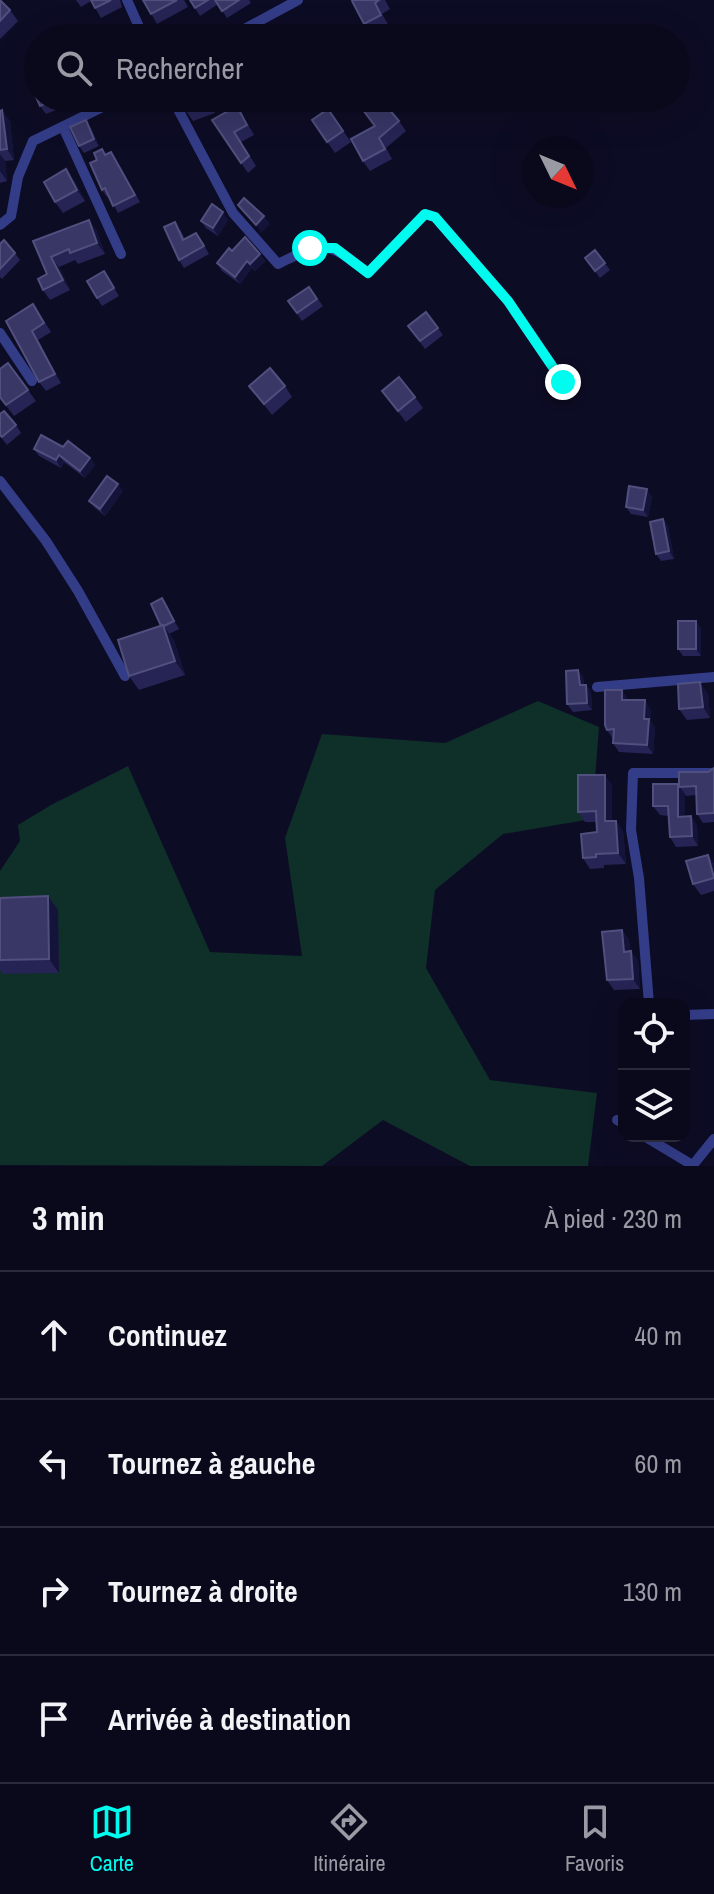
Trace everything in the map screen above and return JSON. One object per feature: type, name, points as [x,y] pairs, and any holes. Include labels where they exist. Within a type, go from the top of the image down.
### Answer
[{"type":"street","points":[[127,0],[138,24]]},
{"type":"street","points":[[254,24],[298,0]]},
{"type":"street","points":[[0,225],[11,216],[18,177],[33,141],[93,112]]},
{"type":"street","points":[[179,112],[233,213],[278,264],[310,248],[335,248],[368,273],[425,214],[435,217],[508,301],[563,382]]},
{"type":"street","points":[[63,127],[121,254]]},
{"type":"street","points":[[0,333],[32,381]]},
{"type":"street","points":[[0,481],[54,553],[125,676]]},
{"type":"street","points":[[597,687],[714,677]]},
{"type":"street","points":[[649,998],[639,878],[631,830],[633,773],[714,773]]},
{"type":"street","points":[[690,1015],[714,1014]]},
{"type":"street","points":[[654,1142],[693,1166],[714,1139]]},
{"type":"green space","points":[[538,701],[599,727],[592,819],[503,834],[435,890],[426,968],[490,1080],[597,1093],[588,1166],[470,1166],[383,1120],[322,1166],[0,1165],[0,871],[20,841],[18,825],[128,766],[210,952],[302,956],[285,838],[322,734],[445,743]]},
{"type":"building","points":[[0,0],[10,10],[0,21]]},
{"type":"building","points":[[91,0],[111,0],[95,8]]},
{"type":"building","points":[[143,0],[177,0],[151,14]]},
{"type":"building","points":[[190,0],[208,0],[195,8]]},
{"type":"building","points":[[215,0],[239,0],[222,11]]},
{"type":"building","points":[[353,0],[379,0],[375,3],[381,15],[364,24]]},
{"type":"building","points":[[0,111],[7,149],[0,150]]},
{"type":"building","points":[[226,112],[240,112],[247,125],[234,132],[249,156],[241,163],[212,120]]},
{"type":"building","points":[[324,112],[330,112],[343,131],[327,142],[312,120]]},
{"type":"building","points":[[364,112],[391,112],[399,121],[379,138],[385,149],[363,161],[351,139],[375,126]]},
{"type":"building","points":[[86,120],[94,139],[79,146],[70,127]]},
{"type":"building","points":[[102,149],[105,155],[111,152],[135,195],[113,206],[90,163],[97,160],[94,153]]},
{"type":"building","points":[[66,169],[77,190],[55,202],[44,182]]},
{"type":"building","points":[[244,198],[264,216],[256,225],[238,205]]},
{"type":"building","points":[[212,204],[223,212],[213,228],[201,221]]},
{"type":"building","points":[[89,220],[97,243],[70,253],[69,249],[51,257],[63,280],[43,290],[38,279],[47,274],[33,241]]},
{"type":"building","points":[[175,222],[183,240],[196,233],[204,246],[179,260],[164,227]]},
{"type":"building","points":[[245,237],[260,254],[250,264],[247,261],[235,277],[217,263],[229,248],[232,251]]},
{"type":"building","points":[[4,240],[15,253],[0,269],[0,244]]},
{"type":"building","points":[[595,250],[605,263],[595,271],[585,258]]},
{"type":"building","points":[[104,271],[114,288],[97,298],[87,281]]},
{"type":"building","points":[[309,287],[317,299],[297,313],[288,301]]},
{"type":"building","points":[[33,304],[44,323],[32,331],[55,374],[39,382],[6,321]]},
{"type":"building","points":[[426,312],[438,328],[420,341],[408,326]]},
{"type":"building","points":[[8,363],[28,390],[6,405],[0,397],[0,369]]},
{"type":"building","points":[[270,368],[285,386],[264,404],[249,386]]},
{"type":"building","points":[[399,377],[415,397],[398,411],[382,391]]},
{"type":"building","points":[[4,411],[16,425],[2,437],[0,414]]},
{"type":"building","points":[[41,435],[63,447],[68,441],[90,458],[80,471],[59,455],[56,460],[34,449]]},
{"type":"building","points":[[107,476],[118,484],[100,509],[89,501]]},
{"type":"building","points":[[629,486],[647,489],[643,510],[626,507]]},
{"type":"building","points":[[663,519],[669,551],[656,554],[650,522]]},
{"type":"building","points":[[162,598],[174,621],[164,626],[161,626],[151,604]]},
{"type":"building","points":[[678,621],[696,621],[696,649],[678,649]]},
{"type":"building","points":[[163,625],[175,661],[129,676],[118,640]]},
{"type":"building","points":[[578,670],[580,685],[586,685],[587,703],[567,704],[566,671]]},
{"type":"building","points":[[700,682],[703,707],[679,709],[678,684]]},
{"type":"building","points":[[605,690],[622,690],[622,700],[645,700],[644,719],[649,719],[647,745],[613,743],[614,729],[607,730],[605,725]]},
{"type":"building","points":[[714,768],[714,813],[697,814],[696,786],[679,787],[679,772],[708,772]]},
{"type":"building","points":[[578,775],[605,775],[605,821],[616,821],[618,853],[583,858],[581,834],[597,832],[596,811],[578,812]]},
{"type":"building","points":[[653,784],[678,784],[678,817],[691,816],[692,836],[670,837],[668,806],[653,806]]},
{"type":"building","points":[[708,855],[714,878],[693,884],[686,861]]},
{"type":"building","points":[[48,896],[49,959],[0,960],[0,898]]},
{"type":"building","points":[[622,930],[624,952],[631,951],[633,979],[607,980],[602,932]]},
{"type":"route","points":[[310,248],[335,248],[368,273],[425,214],[435,217],[508,301],[563,382]]}]
